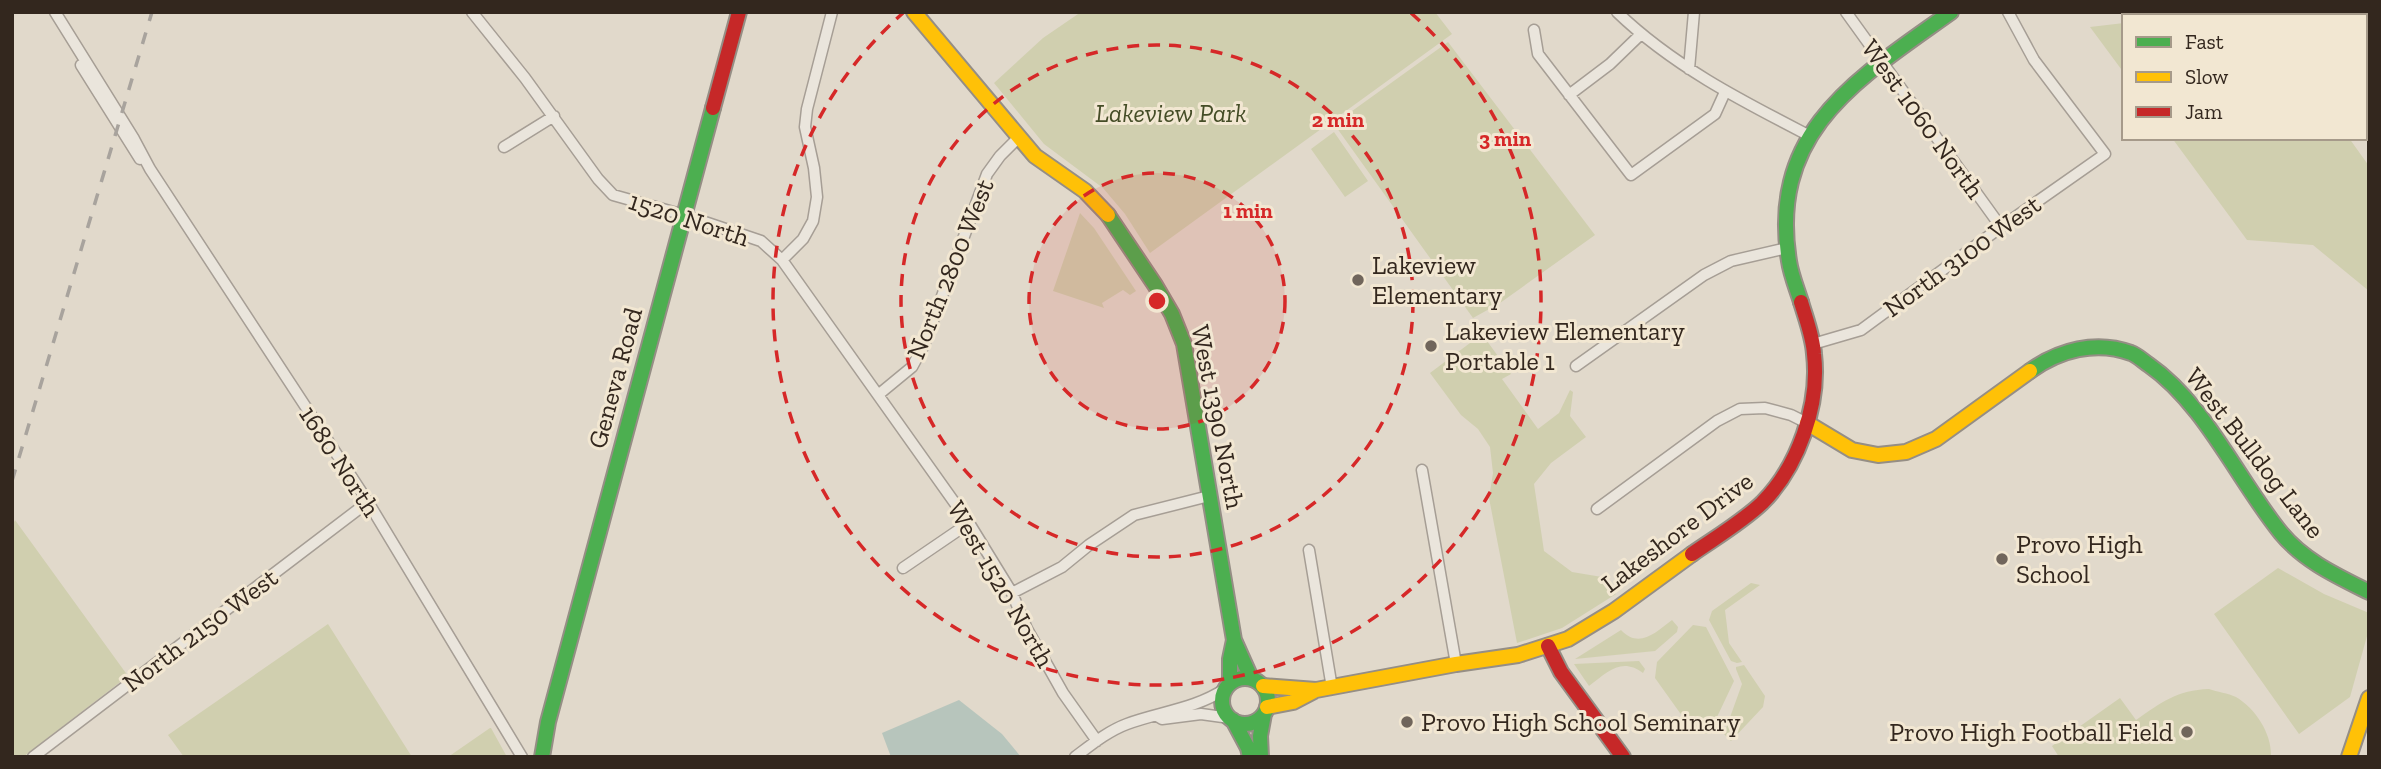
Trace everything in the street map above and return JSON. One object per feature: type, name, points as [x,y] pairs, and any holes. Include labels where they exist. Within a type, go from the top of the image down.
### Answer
[{"type":"street","name":"1680 North","points":[[55,12],[73,43],[86,75],[134,152],[150,169],[368,502],[522,757]]},
{"type":"street","name":"1520 North","points":[[472,12],[554,116],[598,179],[613,195],[684,215],[761,242],[782,260],[878,395]]},
{"type":"street","name":"Geneva Road","points":[[542,757],[548,722],[739,12]]},
{"type":"street","points":[[782,260],[803,239],[813,221],[817,197],[805,127],[807,109],[832,12]]},
{"type":"street","points":[[1617,12],[1640,34],[1689,69],[1725,92],[1810,136]]},
{"type":"street","points":[[1689,69],[1693,12]]},
{"type":"street","name":"West 1060 North","points":[[1846,12],[2001,226]]},
{"type":"street","name":"Lakeshore Drive","points":[[1257,682],[1315,690],[1332,688],[1456,664],[1518,656],[1569,639],[1593,625],[1760,504],[1783,478],[1798,450],[1812,405],[1815,358],[1813,344],[1787,248],[1787,208],[1797,159],[1827,111],[1851,88],[1951,12]]},
{"type":"street","name":"North 3100 West","points":[[1813,344],[1861,330],[2001,226],[2105,154],[2034,60],[2008,12]]},
{"type":"street","name":"West 1390 North","points":[[921,15],[1018,138],[1035,156],[1085,191],[1101,207],[1152,279],[1171,314],[1184,344],[1234,640],[1257,682]]},
{"type":"street","points":[[1534,30],[1538,54],[1631,175],[1715,114],[1725,92]]},
{"type":"street","points":[[1569,95],[1610,64],[1640,34]]},
{"type":"street","points":[[504,147],[554,116]]},
{"type":"street","name":"North 2800 West","points":[[878,395],[912,367],[936,317],[987,174],[1018,138]]},
{"type":"street","points":[[1576,366],[1704,275],[1731,261],[1787,248]]},
{"type":"street","name":"West Bulldog Lane","points":[[1807,423],[1852,450],[1878,456],[1906,453],[1936,439],[2042,362],[2071,350],[2096,346],[2132,353],[2182,393],[2281,533],[2303,556],[2369,592]]},
{"type":"street","name":"West 1520 North","points":[[878,395],[969,523],[1012,593],[1027,629],[1057,682],[1097,741]]},
{"type":"street","points":[[1597,509],[1717,421],[1740,409],[1765,408],[1791,415],[1807,423]]},
{"type":"street","points":[[1422,470],[1456,664]]},
{"type":"street","points":[[1012,593],[1062,566],[1134,515],[1209,496]]},
{"type":"street","name":"North 2150 West","points":[[33,757],[368,502]]},
{"type":"street","points":[[903,568],[969,523]]},
{"type":"street","points":[[1309,550],[1332,688]]},
{"type":"street","name":"West 1390 North","points":[[1228,686],[1234,640]]},
{"type":"street","points":[[1548,646],[1561,672],[1623,757]]},
{"type":"street","points":[[1075,757],[1124,724],[1184,708],[1213,697],[1243,678],[1257,682],[1268,700],[1260,729],[1261,757]]},
{"type":"street","points":[[1228,686],[1222,704],[1248,748],[1250,757]]},
{"type":"street","name":"Lakeshore Drive","points":[[1266,711],[1293,702],[1315,690]]},
{"type":"street","points":[[2349,757],[2369,698]]},
{"type":"street","points":[[1157,716],[1163,719],[1201,714],[1232,719],[1244,724],[1252,723],[1266,711]]},
{"type":"green space","name":"Lakeview Park","points":[[1081,12],[1435,12],[1452,34],[1150,253],[1125,214],[1103,188],[1044,144],[994,83],[1043,38]]},
{"type":"green space","points":[[2122,23],[2122,70],[2090,27]]},
{"type":"green space","points":[[1448,42],[1595,235],[1500,303],[1473,318],[1334,124]]},
{"type":"green space","points":[[1334,132],[1368,181],[1345,197],[1311,149]]},
{"type":"green space","points":[[2173,140],[2350,140],[2369,166],[2369,291],[2313,245],[2247,240]]},
{"type":"green space","points":[[1080,213],[1094,228],[1136,291],[1130,295],[1123,290],[1102,303],[1104,308],[1053,291]]},
{"type":"green space","points":[[1478,337],[1487,341],[1511,374],[1502,379],[1538,429],[1559,413],[1570,390],[1573,392],[1570,416],[1586,437],[1551,463],[1534,484],[1544,551],[1572,572],[1602,577],[1616,594],[1562,628],[1517,643],[1489,498],[1493,473],[1490,447],[1478,429],[1461,415],[1430,373]]},
{"type":"green space","points":[[15,520],[128,676],[23,757],[12,757],[12,527]]},
{"type":"green space","points":[[2278,568],[2324,594],[2369,613],[2369,629],[2350,697],[2299,734],[2214,614]]},
{"type":"green space","points":[[1751,583],[1760,585],[1725,610],[1729,643],[1742,662],[1737,663],[1731,661],[1709,620],[1712,611]]},
{"type":"green space","points":[[1672,620],[1678,627],[1677,632],[1655,651],[1575,659],[1621,630],[1628,636],[1641,639]]},
{"type":"green space","points":[[328,624],[412,757],[184,757],[168,735]]},
{"type":"green space","points":[[1693,625],[1706,627],[1734,681],[1709,734],[1704,734],[1680,713],[1655,678],[1657,662]]},
{"type":"green space","points":[[1639,661],[1645,669],[1643,673],[1635,668],[1621,666],[1589,686],[1574,664]]},
{"type":"green space","points":[[1744,665],[1765,696],[1763,707],[1731,741],[1724,734],[1742,684],[1736,667]]},
{"type":"green space","points":[[2209,689],[2230,694],[2250,708],[2266,731],[2271,757],[2059,757],[2052,746],[2120,698],[2136,720],[2179,695]]},
{"type":"green space","points":[[490,728],[507,757],[448,757]]},
{"type":"shaded area","points":[[959,700],[1002,734],[1021,757],[891,757],[882,733]]},
{"type":"railway","points":[[12,481],[152,12]]},
{"type":"traffic: fast","points":[[1801,302],[1789,261],[1786,215],[1793,176],[1807,142],[1828,112],[1854,85],[1951,12]]},
{"type":"traffic: fast","points":[[542,757],[548,722],[713,108]]},
{"type":"traffic: fast","points":[[1108,215],[1155,285],[1172,314],[1184,344],[1234,640],[1251,678]]},
{"type":"traffic: fast","points":[[2030,371],[2065,353],[2091,347],[2118,349],[2138,357],[2169,381],[2187,400],[2265,512],[2290,543],[2322,567],[2369,592]]},
{"type":"traffic: fast","points":[[1230,683],[1230,659],[1234,640]]},
{"type":"traffic: fast","points":[[1245,678],[1261,685],[1268,701],[1261,717],[1245,724],[1229,717],[1222,701],[1229,685],[1245,678]]},
{"type":"traffic: fast","points":[[1261,757],[1260,736],[1264,714]]},
{"type":"traffic: fast","points":[[1233,720],[1250,757]]},
{"type":"traffic: slow","points":[[914,12],[1035,156],[1085,191],[1108,215]]},
{"type":"traffic: slow","points":[[1807,423],[1852,450],[1878,455],[1906,452],[1936,439],[2030,371]]},
{"type":"traffic: slow","points":[[1263,686],[1316,690],[1518,655],[1568,639],[1614,611],[1692,554]]},
{"type":"traffic: slow","points":[[1267,707],[1293,702],[1314,691]]},
{"type":"traffic: slow","points":[[2349,757],[2369,698]]},
{"type":"traffic: jam","points":[[713,108],[739,12]]},
{"type":"traffic: jam","points":[[1692,554],[1762,503],[1786,472],[1796,453],[1810,414],[1815,374],[1812,341],[1801,302]]},
{"type":"traffic: jam","points":[[1548,646],[1561,672],[1623,757]]},
{"type":"place","name":"Lakeview Elementary","points":[[1358,280]]},
{"type":"place","name":"Lakeview Elementary Portable 1","points":[[1431,346]]},
{"type":"place","name":"Provo High School","points":[[2002,559]]},
{"type":"place","name":"Provo High School Seminary","points":[[1407,722]]},
{"type":"place","name":"Provo High Football Field","points":[[2187,732]]}]
